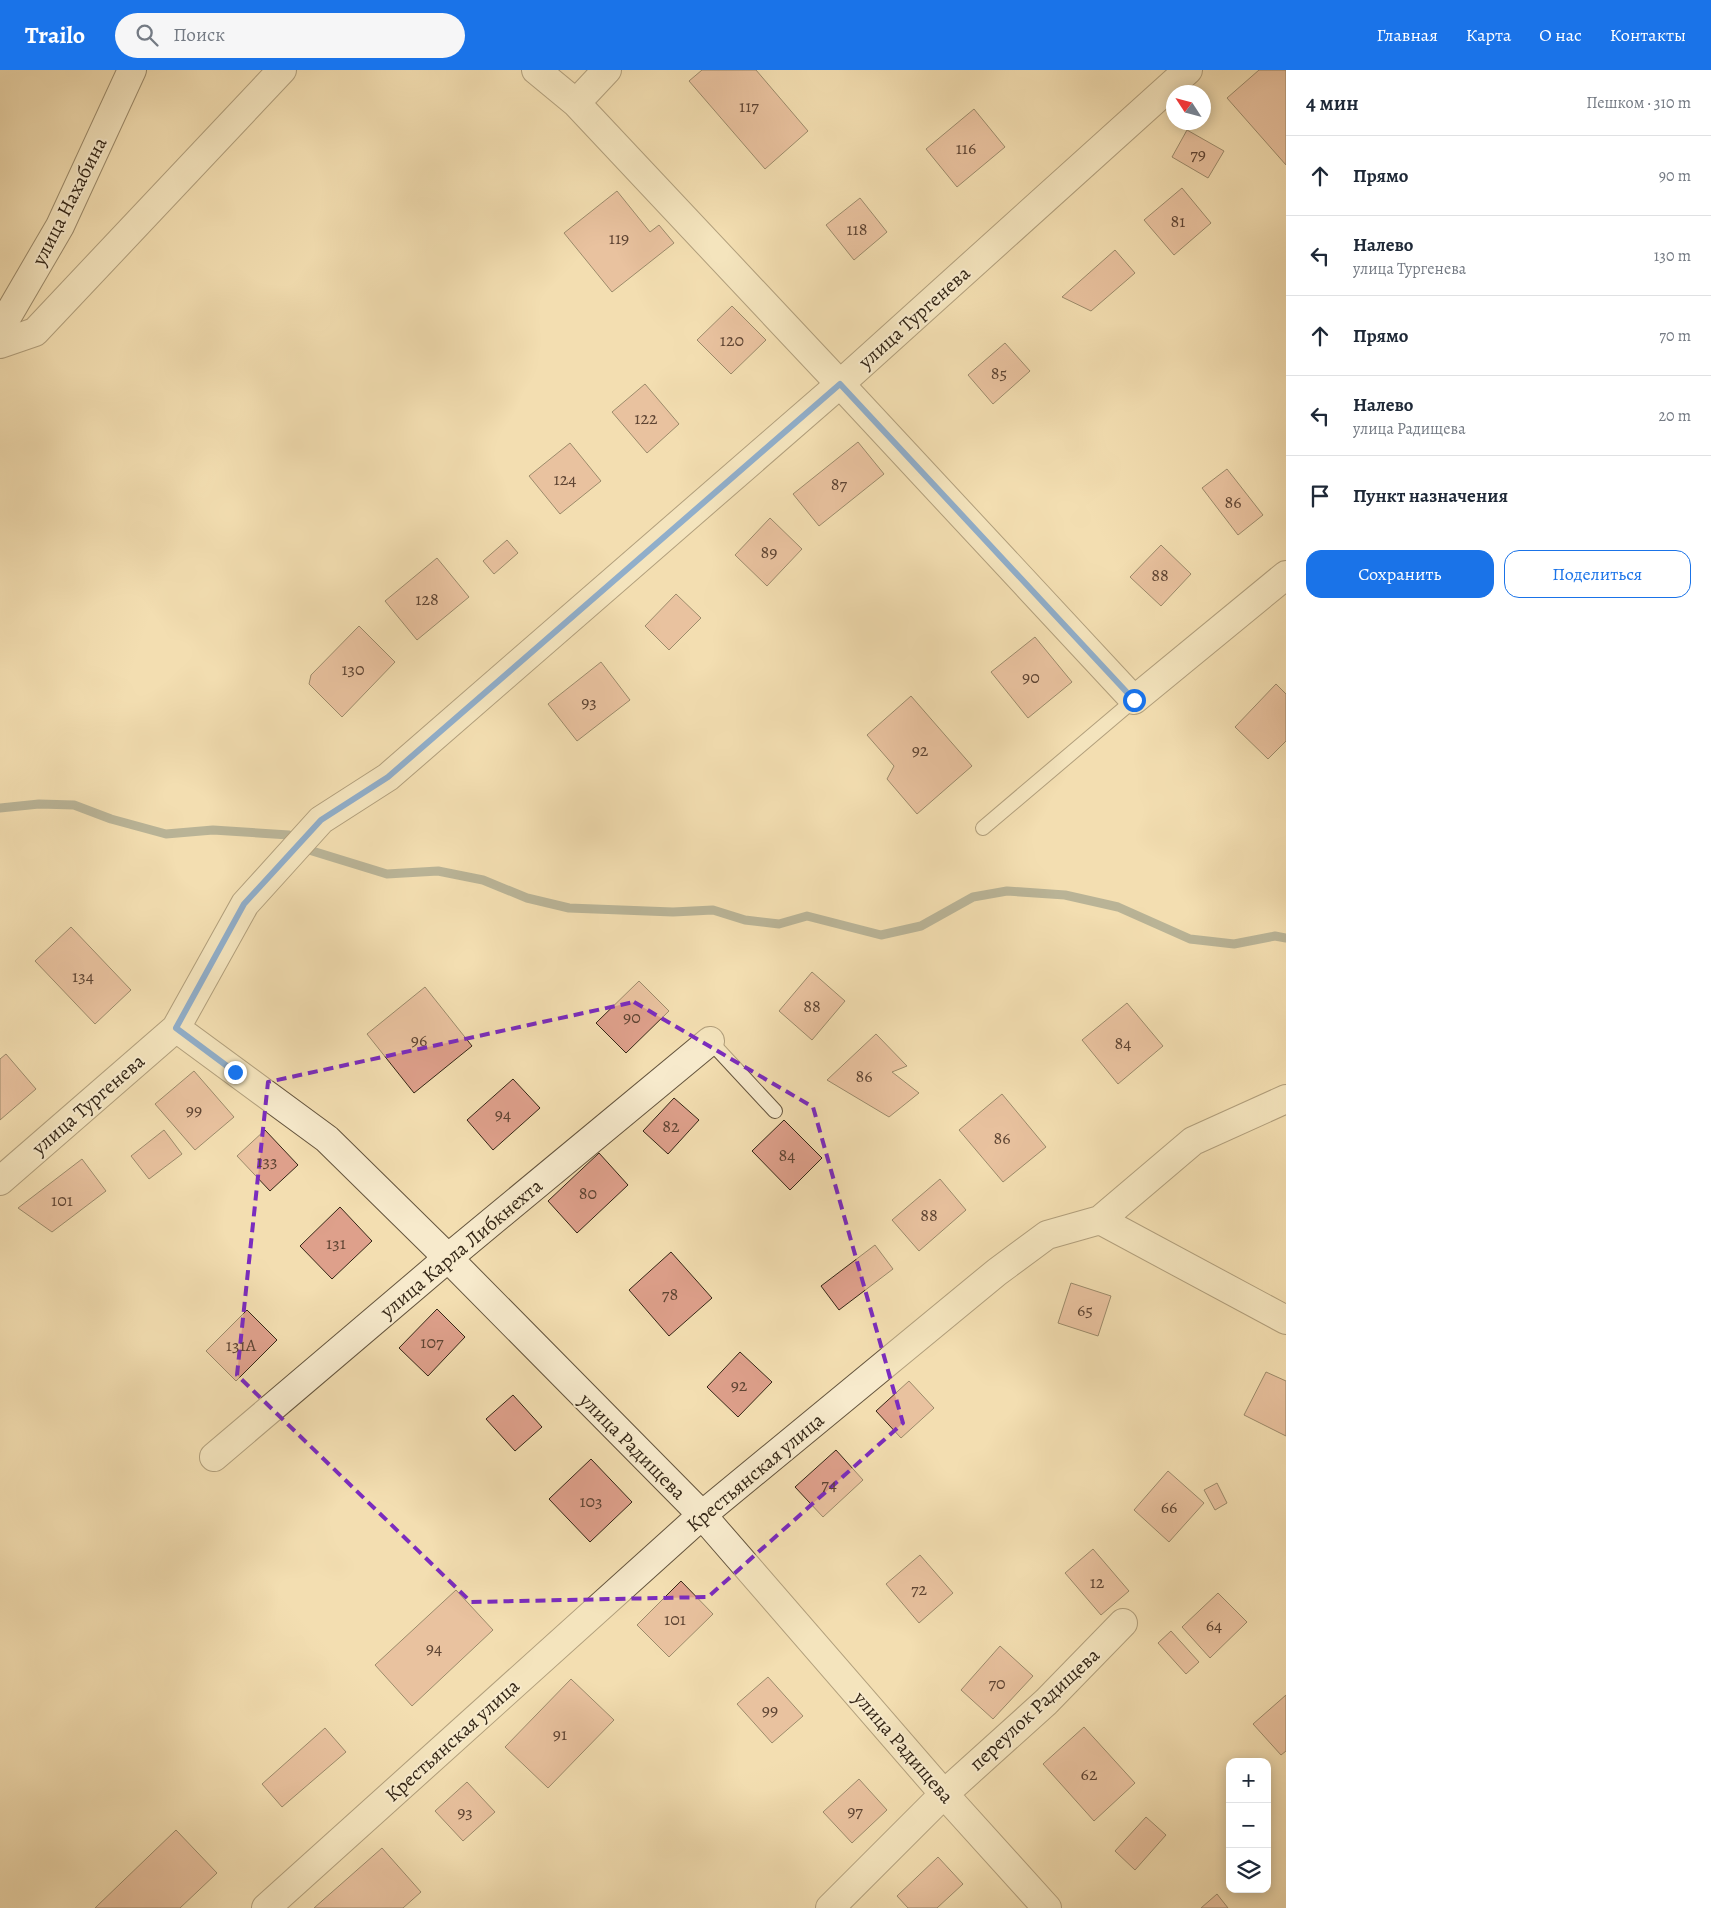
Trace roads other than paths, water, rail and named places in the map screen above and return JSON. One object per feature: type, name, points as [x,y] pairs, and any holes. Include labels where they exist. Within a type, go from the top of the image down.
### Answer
[{"type":"street","name":"улица Нахабина","points":[[0,329],[60,226],[132,70]]},
{"type":"street","points":[[0,344],[34,332],[282,70]]},
{"type":"street","points":[[536,70],[576,103],[1134,700],[1286,576]]},
{"type":"street","points":[[576,103],[607,70]]},
{"type":"street","name":"улица Тургенева","points":[[0,1181],[176,1028],[244,904],[321,820],[388,777],[840,384],[1188,70]]},
{"type":"street","name":"улица Радищева","points":[[176,1028],[327,1139],[448,1258],[702,1515],[944,1794],[1047,1908]]},
{"type":"street","name":"улица Карла Либкнехта","points":[[214,1457],[448,1258],[710,1042]]},
{"type":"street","name":"Крестьянская улица","points":[[266,1908],[702,1515],[997,1272],[1047,1236],[1100,1220],[1193,1141],[1286,1099]]},
{"type":"street","points":[[1100,1220],[1286,1320]]},
{"type":"street","name":"переулок Радищева","points":[[830,1908],[944,1794],[1046,1702],[1124,1624]]},
{"type":"lane","points":[[983,828],[1134,700]]},
{"type":"lane","points":[[710,1042],[775,1112]]},
{"type":"waterway","points":[[0,808],[39,804],[74,805],[111,819],[166,834],[213,830],[289,835]]},
{"type":"waterway","points":[[309,850],[387,874],[438,871],[483,880],[527,898],[569,908],[673,912],[713,910],[745,920],[779,924],[807,916],[881,935],[921,926],[973,897],[1007,891],[1065,895],[1118,907],[1190,939],[1234,944],[1275,936],[1286,938]]}]
